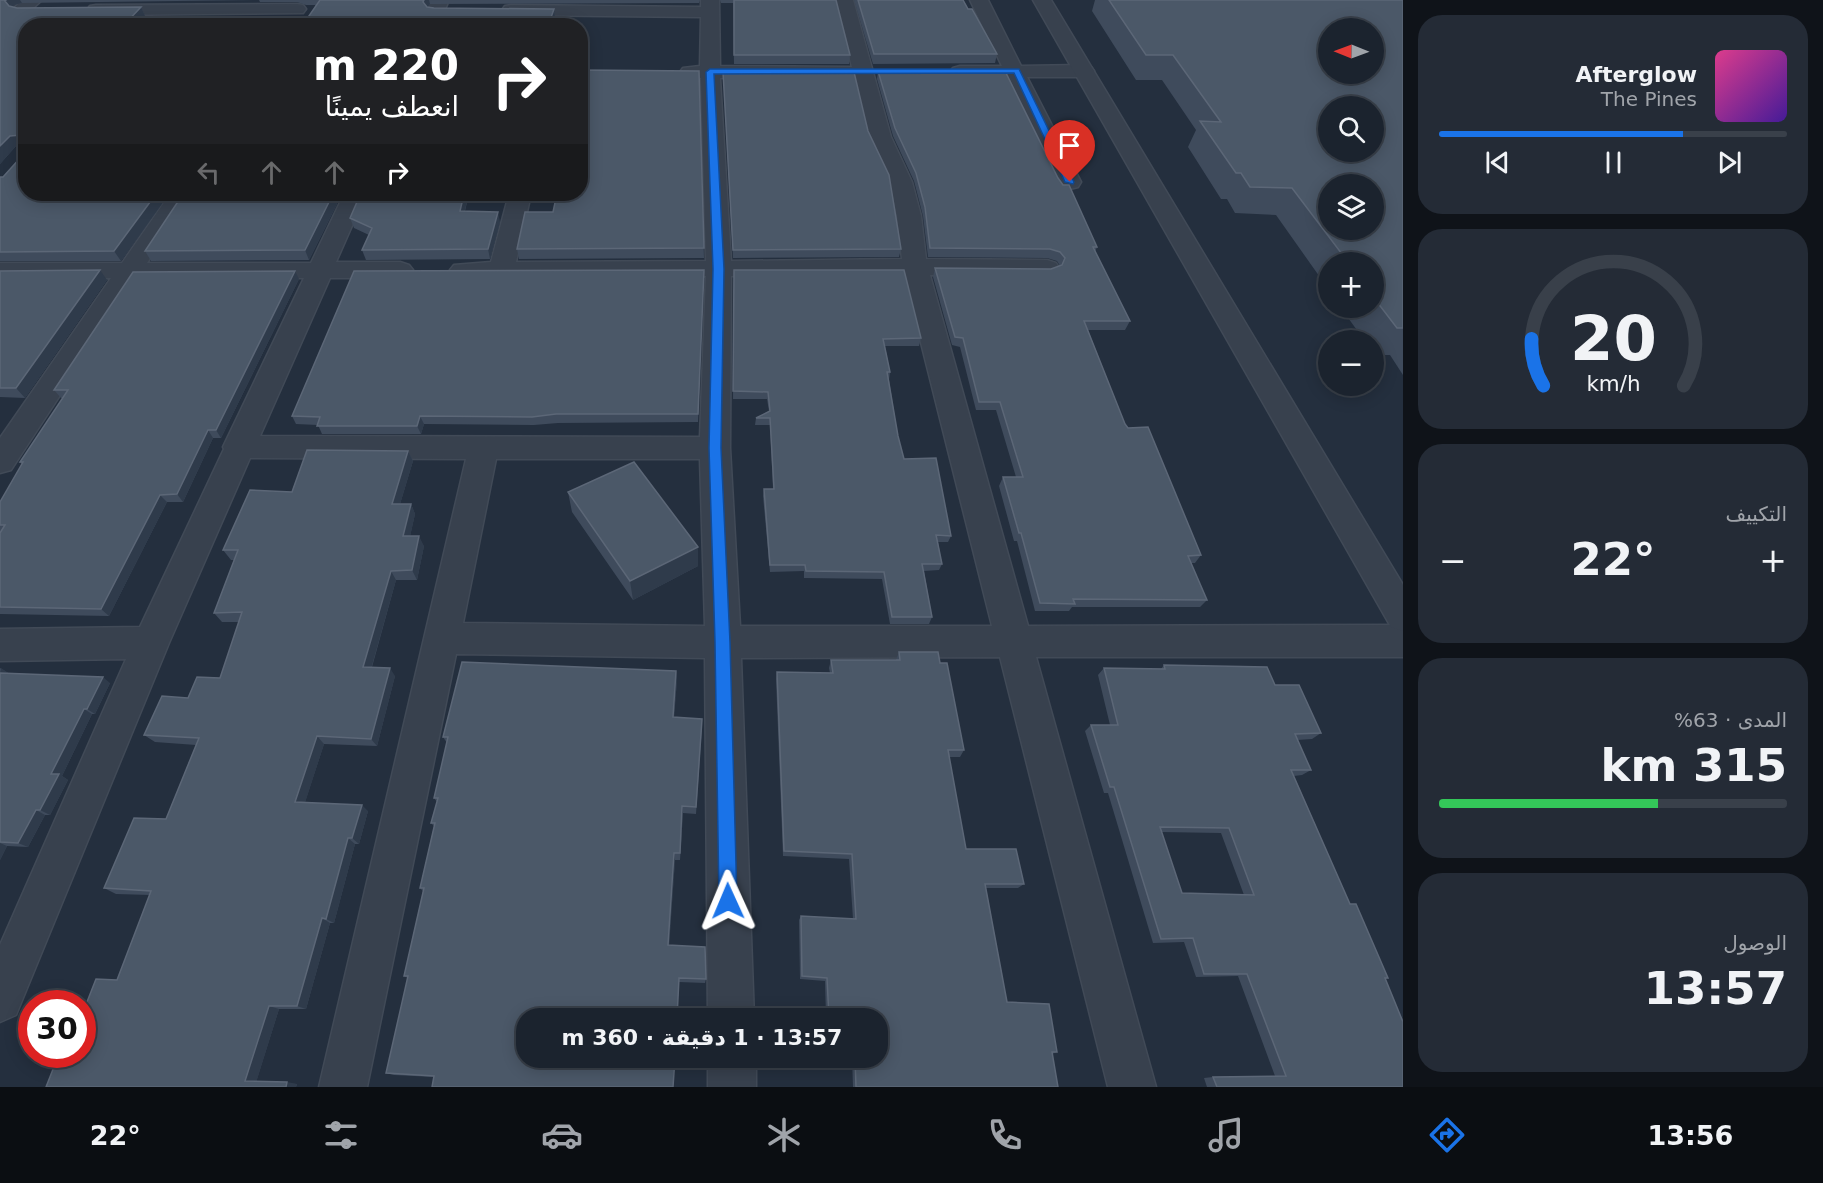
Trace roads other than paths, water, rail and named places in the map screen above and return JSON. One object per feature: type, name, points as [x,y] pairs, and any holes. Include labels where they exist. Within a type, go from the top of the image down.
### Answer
[{"type":"street","points":[[844,0],[875,72],[883,145],[901,182],[909,216],[915,267],[1132,1087]]},
{"type":"street","points":[[979,0],[1017,71],[1070,182]]},
{"type":"street","points":[[1042,0],[1403,615]]},
{"type":"street","points":[[78,10],[300,5]]},
{"type":"street","points":[[292,18],[300,5]]},
{"type":"street","points":[[0,29],[33,6]]},
{"type":"street","points":[[493,10],[561,18],[710,6],[710,72],[718,269],[715,448],[723,642],[731,1008]]},
{"type":"street","points":[[149,18],[156,9]]},
{"type":"street","points":[[435,12],[459,10]]},
{"type":"street","points":[[946,72],[1084,71]]},
{"type":"street","points":[[675,72],[875,72]]},
{"type":"street","points":[[2,455],[130,272],[176,201]]},
{"type":"street","points":[[0,999],[238,447],[352,201]]},
{"type":"street","points":[[502,270],[518,201]]},
{"type":"street","points":[[0,271],[1047,268]]},
{"type":"street","points":[[238,447],[715,448]]},
{"type":"street","points":[[343,1087],[483,448]]},
{"type":"street","points":[[442,638],[723,642],[1403,641]]},
{"type":"street","points":[[0,645],[152,643]]},
{"type":"street","points":[[732,1068],[732,1087]]}]
